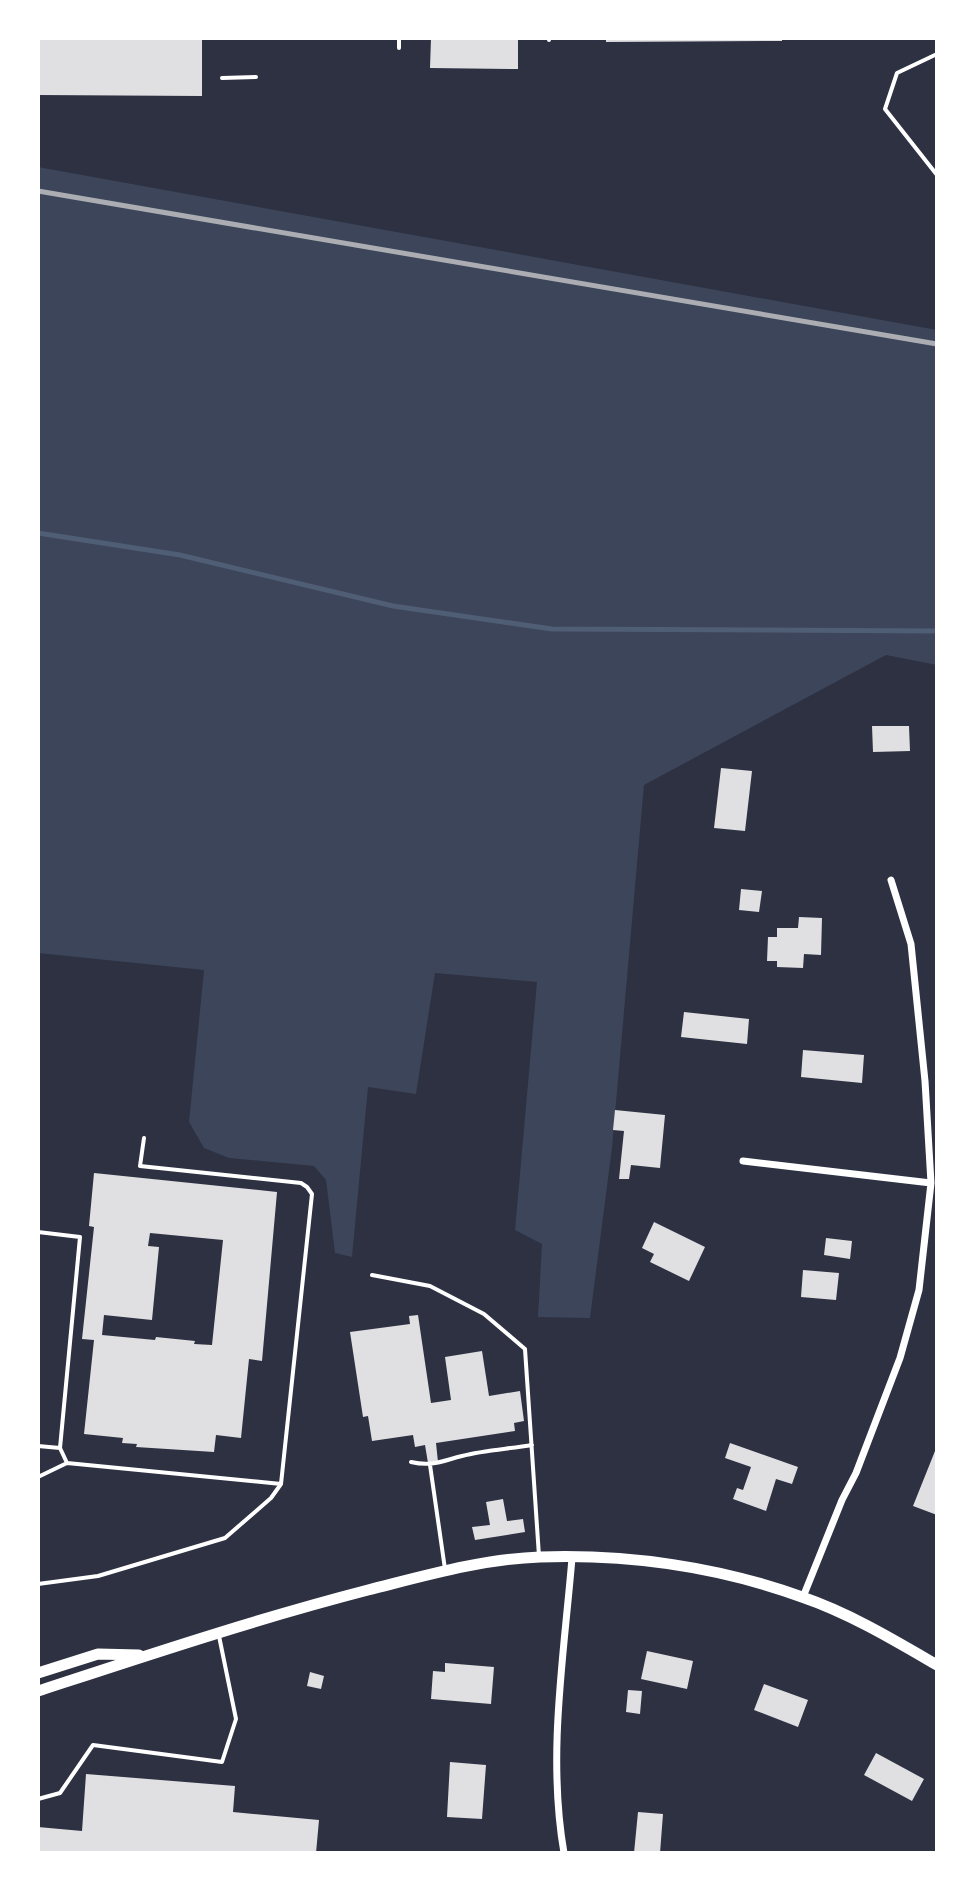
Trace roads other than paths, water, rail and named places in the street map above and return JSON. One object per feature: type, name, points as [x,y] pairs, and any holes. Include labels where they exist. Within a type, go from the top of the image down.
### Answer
[{"type":"main road","points":[[38,1691],[296,1609],[445,1571],[539,1557],[659,1561],[716,1572],[803,1597],[886,1635],[937,1665]]},
{"type":"main road","points":[[38,1673],[98,1654],[148,1655]]},
{"type":"street","points":[[803,1597],[856,1473],[900,1358],[919,1290],[931,1183],[925,1081],[911,944],[891,880]]},
{"type":"street","points":[[743,1161],[931,1183]]},
{"type":"street","points":[[564,1853],[557,1816],[556,1753],[572,1558]]},
{"type":"lane","points":[[399,38],[399,48]]},
{"type":"lane","points":[[937,54],[897,73],[885,109],[937,175]]},
{"type":"lane","points":[[222,78],[256,77]]},
{"type":"lane","points":[[38,1584],[98,1576],[225,1538],[271,1498],[281,1484],[312,1194],[301,1183],[140,1166],[144,1138]]},
{"type":"lane","points":[[38,1232],[80,1237],[60,1448],[67,1463]]},
{"type":"lane","points":[[372,1275],[430,1286],[484,1314],[525,1349],[539,1557]]},
{"type":"lane","points":[[411,1462],[430,1465],[461,1456],[532,1445]]},
{"type":"lane","points":[[38,1446],[60,1448]]},
{"type":"lane","points":[[38,1477],[67,1463],[281,1484]]},
{"type":"lane","points":[[430,1465],[445,1571]]},
{"type":"lane","points":[[38,1799],[60,1793],[93,1745],[222,1762],[236,1719],[218,1632]]},
{"type":"waterway","points":[[38,533],[180,555],[393,606],[552,629],[937,631]]},
{"type":"railway","points":[[38,191],[937,344]]}]
